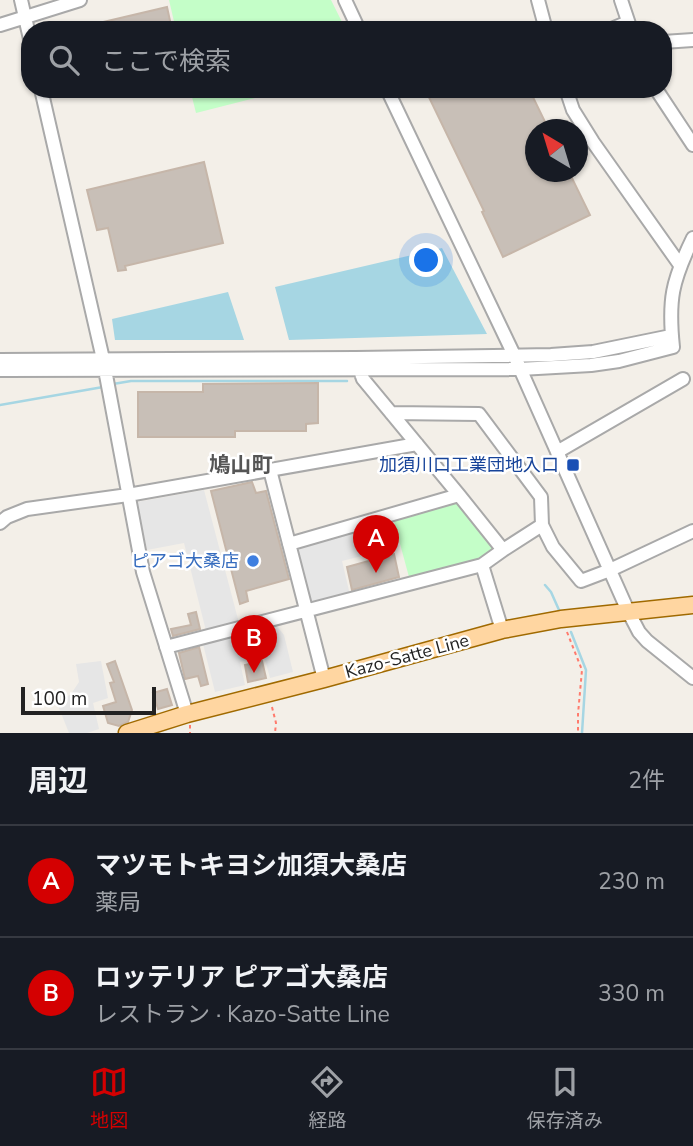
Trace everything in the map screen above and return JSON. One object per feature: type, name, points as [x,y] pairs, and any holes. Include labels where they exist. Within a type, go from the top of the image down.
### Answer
[{"type":"main road","name":"Kazo-Satte Line","points":[[127,733],[187,714],[502,630],[628,611],[693,606]]},
{"type":"street","points":[[21,0],[26,21]]},
{"type":"street","points":[[0,25],[80,0]]},
{"type":"street","points":[[345,0],[355,21]]},
{"type":"street","points":[[538,0],[544,21]]},
{"type":"street","points":[[621,0],[628,21]]},
{"type":"street","points":[[672,41],[693,40]]},
{"type":"street","points":[[43,98],[104,364],[143,572],[187,714]]},
{"type":"street","points":[[391,98],[514,355],[628,611],[647,641],[693,678]]},
{"type":"street","points":[[569,98],[573,110],[593,142],[680,265]]},
{"type":"street","points":[[662,98],[693,145]]},
{"type":"street","points":[[672,342],[672,288],[693,238]]},
{"type":"street","points":[[0,359],[104,364],[357,364],[520,369],[619,361],[672,342]]},
{"type":"street","points":[[357,364],[551,355],[672,342]]},
{"type":"street","points":[[0,369],[104,364]]},
{"type":"street","points":[[357,364],[363,379],[503,550]]},
{"type":"street","points":[[557,452],[683,379]]},
{"type":"street","points":[[391,413],[479,414],[541,497],[542,525],[553,547],[581,581],[693,531]]},
{"type":"street","points":[[0,523],[7,517],[27,509],[128,495],[417,444]]},
{"type":"street","points":[[270,470],[324,679]]},
{"type":"street","points":[[289,544],[459,495]]},
{"type":"street","points":[[166,647],[482,565],[542,525]]},
{"type":"street","points":[[482,565],[502,630]]},
{"type":"path","points":[[561,620],[582,670],[578,733]]},
{"type":"path","points":[[269,692],[276,723],[275,733]]},
{"type":"green space","points":[[169,0],[331,0],[342,21],[174,21]]},
{"type":"green space","points":[[192,98],[255,98],[196,113]]},
{"type":"green space","points":[[452,501],[459,503],[496,549],[482,558],[409,577],[393,518]]},
{"type":"shaded area","points":[[204,490],[239,623],[206,631],[184,543],[147,550],[137,502]]},
{"type":"shaded area","points":[[360,529],[366,555],[342,561],[350,595],[313,605],[309,602],[293,548]]},
{"type":"shaded area","points":[[276,625],[284,635],[293,672],[270,678],[264,656],[240,662],[245,685],[215,692],[203,644]]},
{"type":"shaded area","points":[[101,661],[108,698],[93,703],[99,729],[87,733],[69,733],[57,703],[71,694],[79,682],[76,664]]},
{"type":"water","points":[[442,248],[487,334],[289,340],[275,287]]},
{"type":"water","points":[[228,292],[244,340],[115,340],[112,319]]},
{"type":"building","points":[[167,7],[170,21],[108,21]]},
{"type":"building","points":[[429,98],[533,98],[544,119],[525,119],[525,182],[574,182],[590,215],[503,257],[482,212],[484,211]]},
{"type":"building","points":[[204,162],[223,243],[125,266],[126,270],[118,271],[108,228],[97,230],[87,190]]},
{"type":"building","points":[[318,383],[318,423],[306,424],[306,431],[235,431],[235,437],[138,437],[138,392],[203,392],[203,384]]},
{"type":"building","points":[[252,482],[256,493],[266,491],[289,579],[246,591],[248,601],[240,604],[211,491]]},
{"type":"building","points":[[394,554],[399,577],[352,590],[347,567]]},
{"type":"building","points":[[196,612],[200,629],[173,636],[171,629],[191,625],[188,614]]},
{"type":"building","points":[[199,647],[208,684],[201,686],[198,676],[185,679],[179,653]]},
{"type":"building","points":[[115,661],[132,710],[128,722],[119,726],[108,723],[103,706],[116,702],[110,683],[114,682],[107,664]]},
{"type":"building","points":[[262,661],[266,678],[248,682],[245,665]]},
{"type":"building","points":[[167,689],[172,705],[158,709],[153,693]]},
{"type":"waterway","points":[[113,384],[131,381],[347,381]]},
{"type":"waterway","points":[[0,405],[103,387]]},
{"type":"waterway","points":[[545,585],[559,610]]},
{"type":"waterway","points":[[571,632],[586,670],[582,733]]},
{"type":"place","name":"加須川口工業団地入口","points":[[573,465]]},
{"type":"place","name":"ピアゴ大桑店","points":[[253,561]]},
{"type":"place","name":"マツモトキヨシ加須大桑店","points":[[376,573]]},
{"type":"place","name":"ロッテリア ピアゴ大桑店","points":[[254,673]]},
{"type":"district","name":"鳩山町","points":[[241,465]]}]
